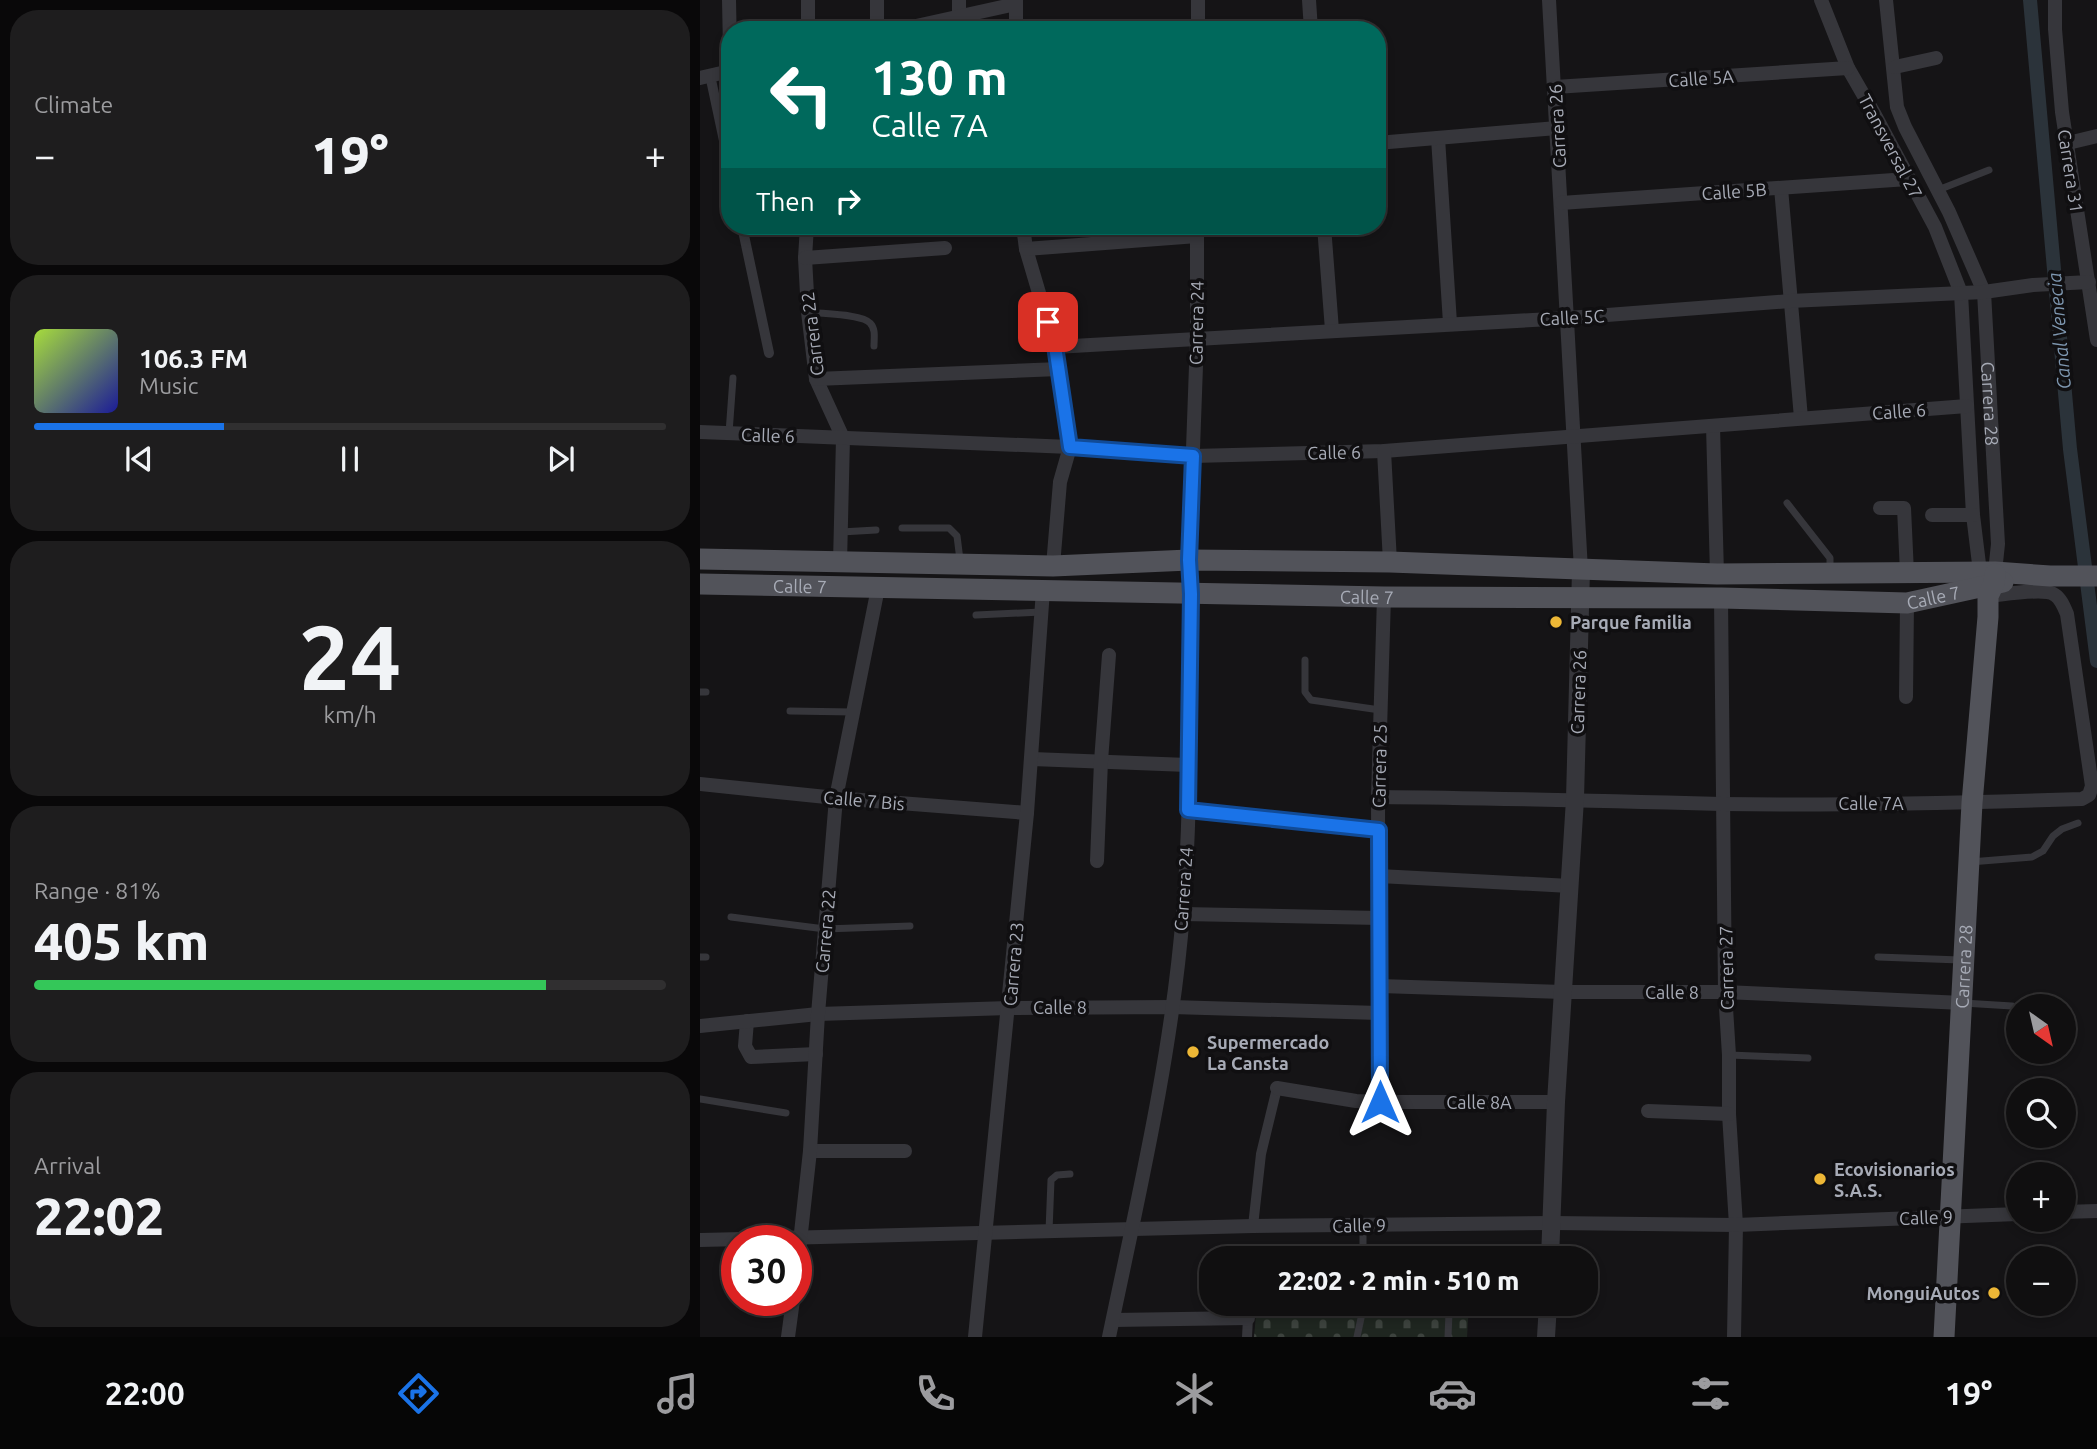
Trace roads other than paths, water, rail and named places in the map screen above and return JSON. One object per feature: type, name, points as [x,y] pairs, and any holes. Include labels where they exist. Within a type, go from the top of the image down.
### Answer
[{"type":"main road","name":"Calle 7","points":[[700,559],[1053,566],[1189,560],[1390,562],[1717,574],[1907,573],[1988,581],[2097,576]]},
{"type":"main road","name":"Calle 7","points":[[700,584],[1191,594],[1721,598],[1907,603],[1988,581]]},
{"type":"main road","name":"Carrera 28","points":[[1944,1337],[1972,803],[1988,617],[1988,581]]},
{"type":"street","points":[[729,0],[729,21]]},
{"type":"street","points":[[808,0],[808,21]]},
{"type":"street","points":[[877,0],[877,21]]},
{"type":"street","points":[[959,0],[959,16]]},
{"type":"street","points":[[1198,0],[1198,21]]},
{"type":"street","points":[[1309,0],[1310,21]]},
{"type":"street","name":"Carrera 26","points":[[1549,0],[1581,570],[1575,799],[1556,1102],[1551,1246]]},
{"type":"street","name":"Transversal 27","points":[[1821,0],[1848,68],[1935,227],[1961,293]]},
{"type":"street","points":[[1886,0],[1895,67],[1936,58]]},
{"type":"street","name":"Carrera 31","points":[[2055,0],[2059,82],[2097,341]]},
{"type":"street","points":[[937,21],[1016,2],[1016,21]]},
{"type":"street","name":"Transversal 27","points":[[1895,67],[1897,107],[1984,292]]},
{"type":"street","name":"Calle 5A","points":[[1555,88],[1848,68]]},
{"type":"street","points":[[705,76],[721,136]]},
{"type":"street","points":[[1386,141],[1557,128]]},
{"type":"street","points":[[2068,143],[2097,136]]},
{"type":"street","points":[[1438,138],[1450,323]]},
{"type":"street","name":"Calle 5B","points":[[1561,204],[1908,179]]},
{"type":"street","points":[[1781,188],[1801,418]]},
{"type":"street","points":[[744,235],[769,353]]},
{"type":"street","name":"Carrera 22","points":[[806,235],[808,312],[816,379],[843,439],[840,563]]},
{"type":"street","points":[[1024,235],[1055,346],[1070,447],[1060,482],[1053,566]]},
{"type":"street","points":[[1026,249],[1159,235]]},
{"type":"street","name":"Carrera 24","points":[[1109,1337],[1133,1230],[1172,1007],[1183,914],[1188,810],[1191,594],[1189,560],[1197,338],[1197,235]]},
{"type":"street","points":[[1326,235],[1332,330]]},
{"type":"street","points":[[805,258],[945,248]]},
{"type":"street","name":"Calle 5C","points":[[1055,346],[1568,318],[1790,301],[1984,292],[2033,285],[2089,282]]},
{"type":"street","name":"Carrera 28","points":[[1984,292],[1998,544],[1988,581]]},
{"type":"street","name":"Carrera 28","points":[[1961,293],[1973,515],[1988,581]]},
{"type":"street","points":[[816,379],[1059,369]]},
{"type":"street","name":"Calle 6","points":[[700,432],[1070,447],[1193,456],[1384,451],[1967,406]]},
{"type":"street","points":[[1713,426],[1717,574]]},
{"type":"street","points":[[1384,451],[1390,562]]},
{"type":"street","points":[[1880,508],[1904,508],[1907,573]]},
{"type":"street","points":[[1932,515],[1973,515]]},
{"type":"street","name":"Calle 7A","points":[[1378,797],[1724,804],[1972,803],[2082,799],[2089,794],[2092,786],[2067,614],[2048,579]]},
{"type":"street","name":"Carrera 22","points":[[803,1225],[836,798],[877,588]]},
{"type":"street","name":"Carrera 23","points":[[975,1337],[1027,813],[1043,590]]},
{"type":"street","name":"Carrera 25","points":[[1380,1102],[1378,797],[1384,597]]},
{"type":"street","name":"Carrera 27","points":[[1721,598],[1725,992],[1729,1055],[1728,1114],[1736,1225],[1734,1337]]},
{"type":"street","points":[[1906,697],[1907,603]]},
{"type":"street","points":[[1097,862],[1109,655]]},
{"type":"street","points":[[1032,758],[1188,765]]},
{"type":"street","name":"Calle 7 Bis","points":[[700,784],[1027,813]]},
{"type":"street","points":[[1188,810],[1379,830]]},
{"type":"street","points":[[1379,876],[1570,886]]},
{"type":"street","points":[[1183,914],[1379,918]]},
{"type":"street","name":"Calle 8","points":[[1380,986],[1563,992],[1725,992],[1963,1003]]},
{"type":"street","name":"Calle 8","points":[[700,1026],[818,1014],[1009,1007],[1172,1007],[1379,1013]]},
{"type":"street","points":[[747,1021],[745,1046],[751,1057],[816,1054]]},
{"type":"street","points":[[1253,1226],[1261,1154],[1277,1088]]},
{"type":"street","name":"Calle 8A","points":[[1277,1088],[1356,1101],[1556,1102]]},
{"type":"street","points":[[1648,1111],[1728,1114]]},
{"type":"street","points":[[810,1151],[905,1151]]},
{"type":"street","points":[[2076,1212],[2097,1211]]},
{"type":"street","name":"Calle 9","points":[[812,1236],[1253,1226],[1552,1223],[1736,1225],[2006,1214]]},
{"type":"street","name":"Calle 9","points":[[700,1240],[721,1239]]},
{"type":"street","points":[[788,1337],[791,1316]]},
{"type":"street","points":[[1546,1337],[1547,1316]]},
{"type":"street","points":[[1113,1320],[1248,1318],[1247,1337]]},
{"type":"lane","points":[[1938,190],[1989,170]]},
{"type":"lane","points":[[808,312],[869,321],[874,330],[874,346]]},
{"type":"lane","points":[[729,434],[733,378]]},
{"type":"lane","points":[[1787,503],[1830,558],[1830,572]]},
{"type":"lane","points":[[902,528],[949,528],[957,536],[961,564]]},
{"type":"lane","points":[[841,532],[876,530]]},
{"type":"lane","points":[[976,615],[1041,612]]},
{"type":"lane","points":[[1305,660],[1305,692],[1311,700],[1380,710]]},
{"type":"lane","points":[[790,711],[853,712]]},
{"type":"lane","points":[[1969,862],[2032,857],[2043,851],[2053,836],[2062,829],[2078,823]]},
{"type":"lane","points":[[731,917],[825,929],[910,926]]},
{"type":"lane","points":[[1878,957],[1964,960]]},
{"type":"lane","points":[[1963,1003],[2006,1006]]},
{"type":"lane","points":[[1729,1055],[1808,1058]]},
{"type":"lane","points":[[700,1099],[786,1113]]},
{"type":"lane","points":[[1049,1231],[1051,1180],[1057,1175],[1070,1174]]},
{"type":"lane","points":[[1363,1225],[1363,1246]]},
{"type":"lane","points":[[1357,1337],[1361,1316]]},
{"type":"lane","points":[[1448,1337],[1449,1316]]},
{"type":"waterway","name":"Canal Venecia","points":[[2030,0],[2070,449],[2097,661]]},
{"type":"place","name":"Parque familia","points":[[1556,622]]},
{"type":"place","name":"Supermercado La Cansta","points":[[1193,1052]]},
{"type":"place","name":"Ecovisionarios S.A.S.","points":[[1820,1179]]},
{"type":"place","name":"MonguiAutos","points":[[1994,1293]]}]
